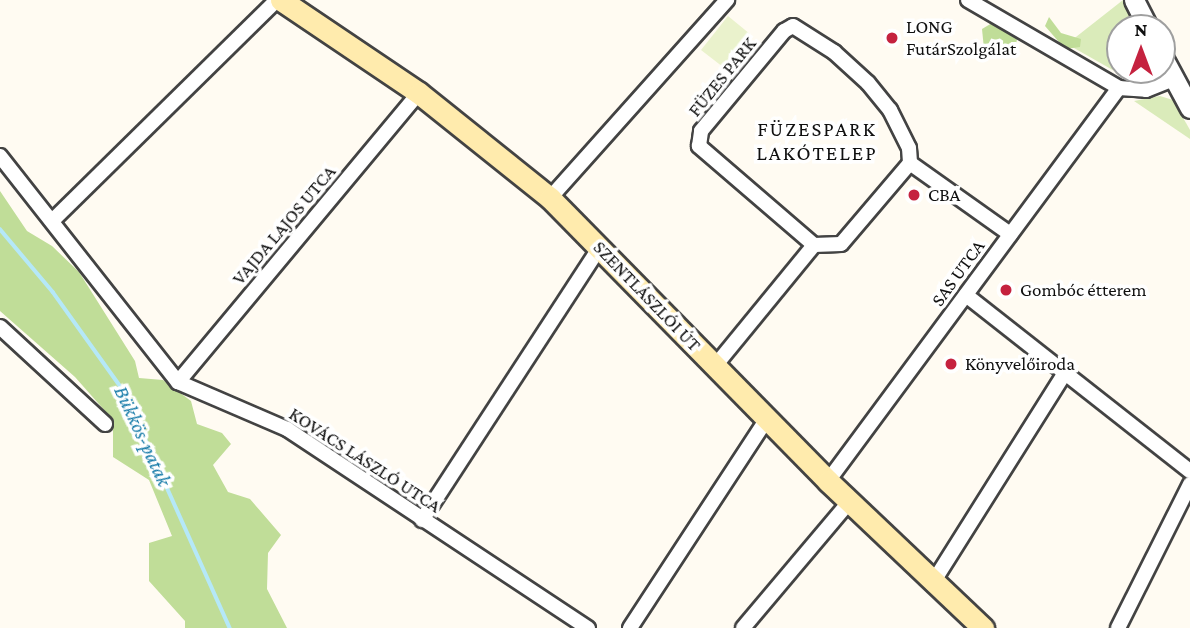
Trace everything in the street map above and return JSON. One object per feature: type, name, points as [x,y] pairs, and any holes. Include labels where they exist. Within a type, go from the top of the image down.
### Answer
[{"type":"main road","name":"SZENTLÁSZLÓI ÚT","points":[[279,0],[419,93],[550,198],[849,502],[932,584],[983,628]]},
{"type":"street","points":[[52,221],[279,0]]},
{"type":"street","points":[[550,198],[727,0]]},
{"type":"street","points":[[968,0],[1119,88],[1146,90],[1161,84]]},
{"type":"street","name":"FÜZES PARK","points":[[814,245],[699,146],[701,131],[784,32],[793,26],[807,32],[868,83],[890,110],[909,148],[910,163]]},
{"type":"street","points":[[1176,84],[1190,107]]},
{"type":"street","name":"SAS UTCA","points":[[828,481],[1119,88]]},
{"type":"street","name":"VAJDA LAJOS UTCA","points":[[178,382],[419,93]]},
{"type":"street","name":"KOVÁCS LÁSZLÓ UTCA","points":[[0,156],[178,382],[287,429],[588,628]]},
{"type":"street","points":[[715,366],[814,245],[841,244],[910,163],[1010,234]]},
{"type":"street","points":[[422,520],[600,247]]},
{"type":"street","points":[[966,295],[1190,471]]},
{"type":"street","points":[[0,327],[105,424]]},
{"type":"street","points":[[932,584],[1065,373]]},
{"type":"street","points":[[630,628],[766,419]]},
{"type":"street","points":[[1118,628],[1190,484]]},
{"type":"street","points":[[743,628],[849,502]]},
{"type":"green space","points":[[1123,0],[1130,14],[1106,14],[1106,66],[1067,44]]},
{"type":"green space","points":[[728,16],[750,34],[723,67],[701,50]]},
{"type":"green space","points":[[1049,17],[1061,33],[1081,39],[1080,47],[1065,49],[1045,26]]},
{"type":"green space","points":[[992,23],[1011,31],[1017,39],[1015,50],[984,49],[982,29]]},
{"type":"green space","points":[[1160,96],[1173,100],[1190,130],[1190,139],[1134,101]]},
{"type":"green space","points":[[0,191],[27,231],[52,246],[79,272],[135,361],[139,378],[163,380],[191,401],[197,424],[222,433],[231,444],[213,465],[228,492],[250,499],[281,535],[268,553],[267,589],[287,628],[185,628],[185,621],[149,581],[149,543],[172,536],[149,480],[113,457],[113,420],[75,377],[0,311]]},
{"type":"waterway","name":"Bükkös-patak","points":[[0,229],[53,292],[124,391],[230,628]]},
{"type":"place","name":"LONG FutárSzolgálat","points":[[892,38]]},
{"type":"place","name":"CBA","points":[[914,195]]},
{"type":"place","name":"Gombóc étterem","points":[[1006,290]]},
{"type":"place","name":"Könyvelőiroda","points":[[951,364]]},
{"type":"district","name":"FÜZESPARK LAKÓTELEP","points":[[817,141]]}]
